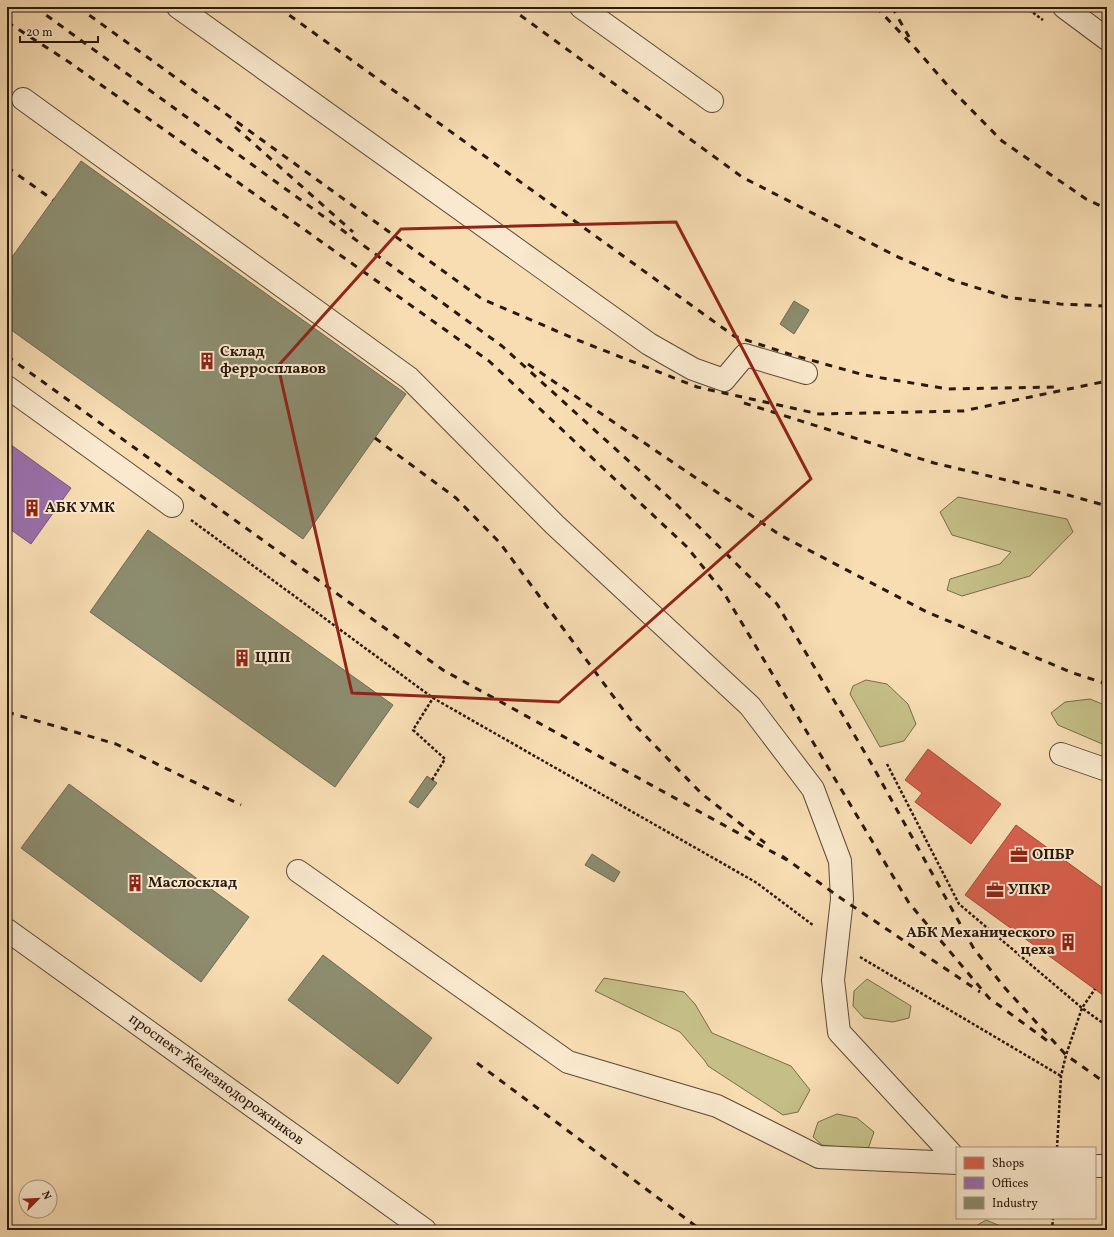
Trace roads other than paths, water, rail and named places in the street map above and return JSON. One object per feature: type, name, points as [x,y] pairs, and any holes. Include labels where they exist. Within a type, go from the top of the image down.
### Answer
[{"type":"street","points":[[178,7],[649,344],[693,368],[724,380],[745,355],[806,373]]},
{"type":"street","points":[[581,7],[712,101]]},
{"type":"street","points":[[1064,7],[1107,39]]},
{"type":"street","points":[[22,99],[409,378],[555,525],[750,706],[813,789],[840,861],[842,899],[836,943],[834,980],[839,1032],[956,1159]]},
{"type":"street","points":[[7,387],[172,506]]},
{"type":"street","points":[[1061,754],[1107,770]]},
{"type":"street","points":[[298,871],[568,1062],[717,1106],[819,1157],[956,1163]]},
{"type":"street","name":"проспект Железнодорожников","points":[[7,930],[425,1230]]},
{"type":"street","points":[[1096,1166],[1107,1166]]},
{"type":"railway","points":[[35,7],[502,346],[675,503],[777,604],[871,763],[974,949],[1005,988],[1066,1055],[1107,1084]]},
{"type":"railway","points":[[78,7],[482,299],[580,341],[697,387],[819,414],[963,411],[1107,381]]},
{"type":"railway","points":[[278,7],[734,336],[789,354],[864,375],[948,389],[1060,387]]},
{"type":"railway","points":[[509,7],[742,177],[898,257],[952,280],[1006,297],[1060,304],[1107,306]]},
{"type":"railway","points":[[876,7],[916,49],[949,87],[1002,141],[1086,199],[1107,209]]},
{"type":"railway","points":[[892,7],[909,37]]},
{"type":"railway","points":[[7,22],[69,62],[489,361],[687,547],[724,593],[909,903],[989,998],[1049,1042]]},
{"type":"railway","points":[[235,127],[353,232]]},
{"type":"railway","points":[[7,167],[53,200]]},
{"type":"railway","points":[[7,356],[443,670],[787,860]]},
{"type":"railway","points":[[528,364],[780,535],[927,612],[1073,673],[1107,684]]},
{"type":"railway","points":[[744,403],[934,463],[1061,493],[1107,506]]},
{"type":"railway","points":[[375,438],[456,498],[500,543],[633,723],[702,794],[765,843]]},
{"type":"railway","points":[[7,712],[116,744],[241,805]]},
{"type":"railway","points":[[782,856],[842,899],[980,992]]},
{"type":"railway","points":[[477,1063],[701,1230]]},
{"type":"place","name":"Склад ферросплавов","points":[[207,361]]},
{"type":"place","name":"АБК УМК","points":[[32,508]]},
{"type":"place","name":"ЦПП","points":[[242,658]]},
{"type":"place","name":"ОПБР","points":[[1019,855]]},
{"type":"place","name":"Маслосклад","points":[[135,883]]},
{"type":"place","name":"УПКР","points":[[995,890]]},
{"type":"place","name":"АБК Механического цеха","points":[[1068,942]]}]
